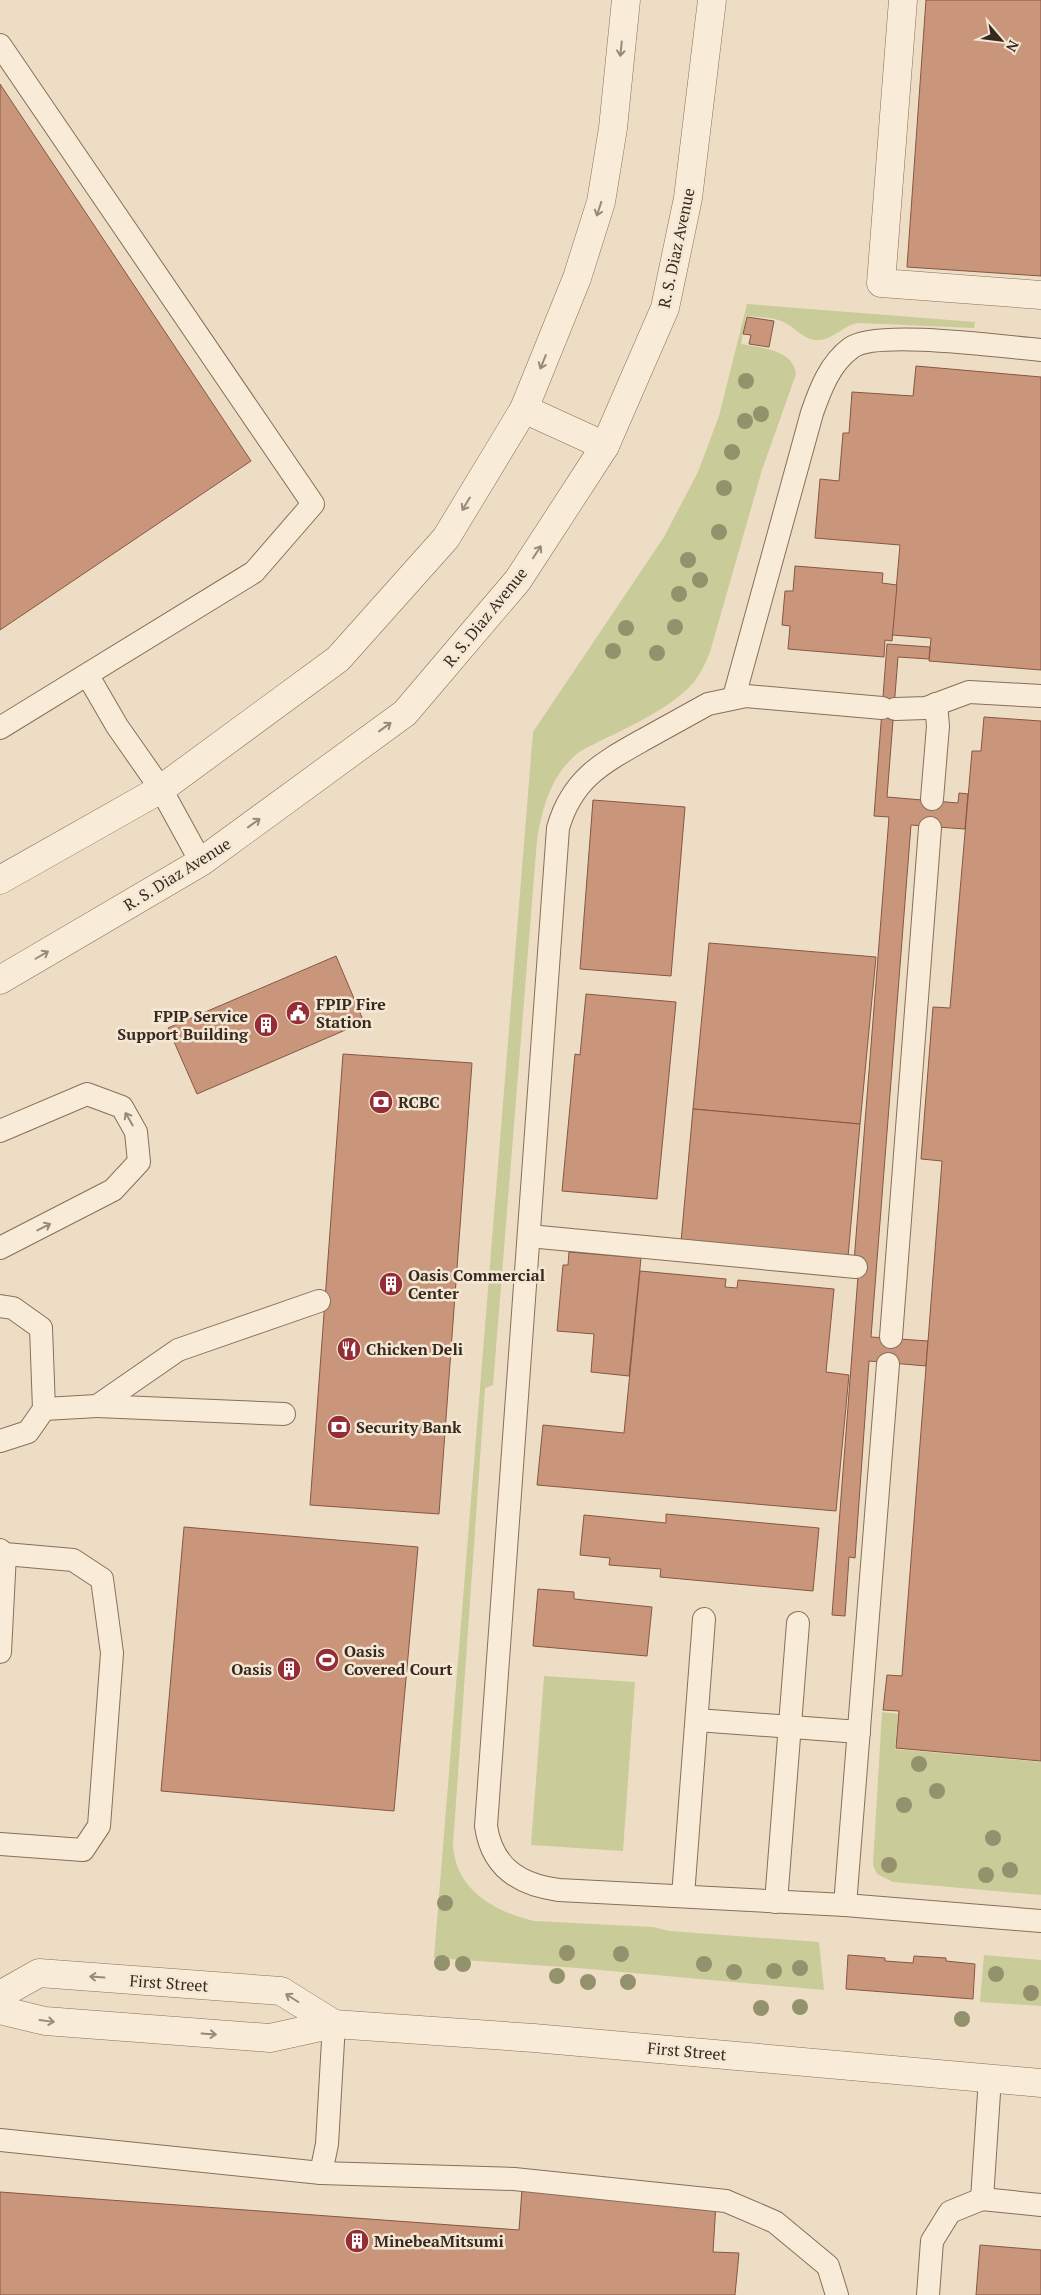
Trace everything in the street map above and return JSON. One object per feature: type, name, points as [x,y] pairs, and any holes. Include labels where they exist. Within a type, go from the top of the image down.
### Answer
[{"type":"street","points":[[0,880],[161,789],[338,659],[446,538],[524,409],[577,278],[602,202],[613,128],[626,0]]},
{"type":"street","name":"R. S. Diaz Avenue","points":[[0,980],[201,862],[405,713],[518,580],[605,446],[666,308],[688,198],[712,0]]},
{"type":"street","points":[[903,0],[881,283],[1041,295]]},
{"type":"street","points":[[524,409],[605,446]]},
{"type":"street","name":"First Street","points":[[0,1995],[39,1973],[281,1991],[334,2024]]},
{"type":"street","name":"First Street","points":[[0,2010],[45,2022],[270,2038],[334,2024],[534,2038],[1041,2083]]},
{"type":"lane","points":[[0,44],[313,504],[254,572],[88,676],[0,728]]},
{"type":"lane","points":[[734,697],[812,413],[826,379],[843,354],[852,347],[882,338],[1041,350]]},
{"type":"lane","points":[[88,676],[118,726],[161,789],[201,862]]},
{"type":"lane","points":[[1041,696],[981,691],[959,694],[936,704],[915,710],[746,696],[734,697],[708,704],[604,762],[581,782],[562,812],[558,828],[486,1826],[488,1843],[497,1859],[509,1872],[541,1888],[845,1905],[1041,1921]]},
{"type":"lane","points":[[932,799],[938,726],[936,704]]},
{"type":"lane","points":[[891,1337],[877,1269],[930,828]]},
{"type":"lane","points":[[0,1131],[87,1094],[122,1107],[136,1132],[139,1162],[113,1190],[0,1248]]},
{"type":"lane","points":[[529,1236],[877,1269]]},
{"type":"lane","points":[[97,1406],[178,1350],[319,1301]]},
{"type":"lane","points":[[0,1306],[13,1308],[41,1328],[44,1409],[28,1432],[0,1440]]},
{"type":"lane","points":[[845,1905],[888,1364]]},
{"type":"lane","points":[[44,1409],[97,1406],[284,1414]]},
{"type":"lane","points":[[0,1652],[3,1552],[73,1560],[102,1578],[112,1653],[99,1826],[83,1850],[0,1844]]},
{"type":"lane","points":[[683,1896],[704,1619]]},
{"type":"lane","points":[[776,1902],[798,1623]]},
{"type":"lane","points":[[697,1720],[859,1732]]},
{"type":"lane","points":[[320,2173],[326,2144],[334,2024]]},
{"type":"lane","points":[[982,2199],[990,2078]]},
{"type":"lane","points":[[0,2140],[320,2173],[514,2179],[726,2201],[775,2222],[828,2266],[837,2295]]},
{"type":"lane","points":[[928,2295],[932,2241],[950,2212],[982,2199],[1041,2205]]},
{"type":"green space","points":[[747,304],[975,322],[974,328],[858,323],[848,326],[824,339],[813,340],[786,323],[764,317],[746,316],[741,344],[775,351],[783,355],[794,366],[796,374],[762,470],[710,652],[694,682],[683,693],[640,721],[579,752],[569,761],[555,781],[546,803],[537,840],[493,1385],[485,1388],[453,1845],[461,1874],[469,1886],[491,1904],[519,1917],[534,1921],[653,1927],[669,1931],[819,1942],[824,1990],[578,1968],[434,1958],[533,732],[664,537],[698,472],[719,416]]},
{"type":"green space","points":[[544,1676],[635,1682],[623,1851],[531,1845]]},
{"type":"green space","points":[[882,1712],[898,1714],[895,1749],[1041,1762],[1041,1895],[893,1882],[877,1874],[873,1865]]},
{"type":"green space","points":[[984,1955],[1041,1960],[1041,2006],[980,2002]]},
{"type":"building","points":[[926,0],[1041,0],[1041,276],[907,267]]},
{"type":"building","points":[[0,84],[251,461],[0,630]]},
{"type":"building","points":[[747,317],[774,321],[769,347],[749,344],[751,335],[743,334]]},
{"type":"building","points":[[916,366],[1041,377],[1041,670],[929,661],[931,638],[892,635],[900,545],[815,538],[820,479],[839,481],[843,433],[849,433],[852,392],[913,396]]},
{"type":"building","points":[[795,566],[883,573],[882,583],[897,585],[892,641],[885,640],[884,657],[788,649],[790,626],[782,625],[785,591],[793,591]]},
{"type":"building","points":[[887,644],[930,647],[929,659],[898,657],[887,797],[958,803],[959,793],[968,794],[965,829],[911,825],[871,1337],[928,1341],[926,1366],[869,1361],[855,1558],[849,1557],[845,1616],[832,1615],[859,1263],[854,1262],[889,817],[874,816]]},
{"type":"building","points":[[984,717],[1041,721],[1041,1761],[896,1748],[899,1711],[883,1710],[887,1675],[902,1676],[942,1161],[921,1159],[933,1007],[950,1008],[972,751],[981,751]]},
{"type":"building","points":[[593,800],[685,807],[671,976],[580,969]]},
{"type":"building","points":[[709,943],[876,957],[860,1124],[693,1109]]},
{"type":"building","name":"FPIP Service Support Building","points":[[336,956],[364,1022],[197,1094],[168,1028]]},
{"type":"building","points":[[586,994],[676,1002],[657,1199],[562,1191],[575,1054],[580,1055]]},
{"type":"building","name":"Oasis Commercial Center","points":[[343,1054],[472,1063],[439,1514],[310,1505]]},
{"type":"building","points":[[693,1109],[860,1124],[848,1257],[681,1242]]},
{"type":"building","points":[[569,1252],[641,1258],[629,1376],[591,1372],[594,1334],[557,1331],[563,1265],[568,1265]]},
{"type":"building","points":[[640,1271],[726,1279],[725,1287],[737,1288],[738,1280],[834,1289],[826,1372],[849,1375],[836,1511],[537,1485],[543,1425],[624,1433]]},
{"type":"building","points":[[666,1514],[819,1528],[813,1591],[660,1577],[661,1569],[609,1565],[610,1558],[580,1555],[584,1515],[666,1523]]},
{"type":"building","name":"Oasis","points":[[184,1527],[418,1547],[394,1811],[161,1791]]},
{"type":"building","points":[[538,1589],[574,1592],[574,1599],[652,1607],[647,1656],[533,1646]]},
{"type":"building","points":[[848,1955],[885,1958],[885,1961],[913,1963],[914,1956],[946,1958],[946,1961],[975,1964],[973,1999],[846,1989]]},
{"type":"building","name":"MinebeaMitsumi","points":[[522,2189],[716,2203],[713,2252],[739,2253],[735,2295],[0,2295],[0,2192],[519,2230]]},
{"type":"building","points":[[980,2245],[1041,2250],[1041,2295],[976,2295]]},
{"type":"place","name":"FPIP Fire Station","points":[[298,1013]]},
{"type":"place","name":"FPIP Service Support Building","points":[[266,1025]]},
{"type":"place","name":"RCBC","points":[[381,1102]]},
{"type":"place","name":"Oasis Commercial Center","points":[[391,1284]]},
{"type":"place","name":"Chicken Deli","points":[[349,1349]]},
{"type":"place","name":"Security Bank","points":[[339,1427]]},
{"type":"place","name":"Oasis Covered Court","points":[[327,1660]]},
{"type":"place","name":"Oasis","points":[[289,1669]]},
{"type":"place","name":"MinebeaMitsumi","points":[[357,2241]]}]
